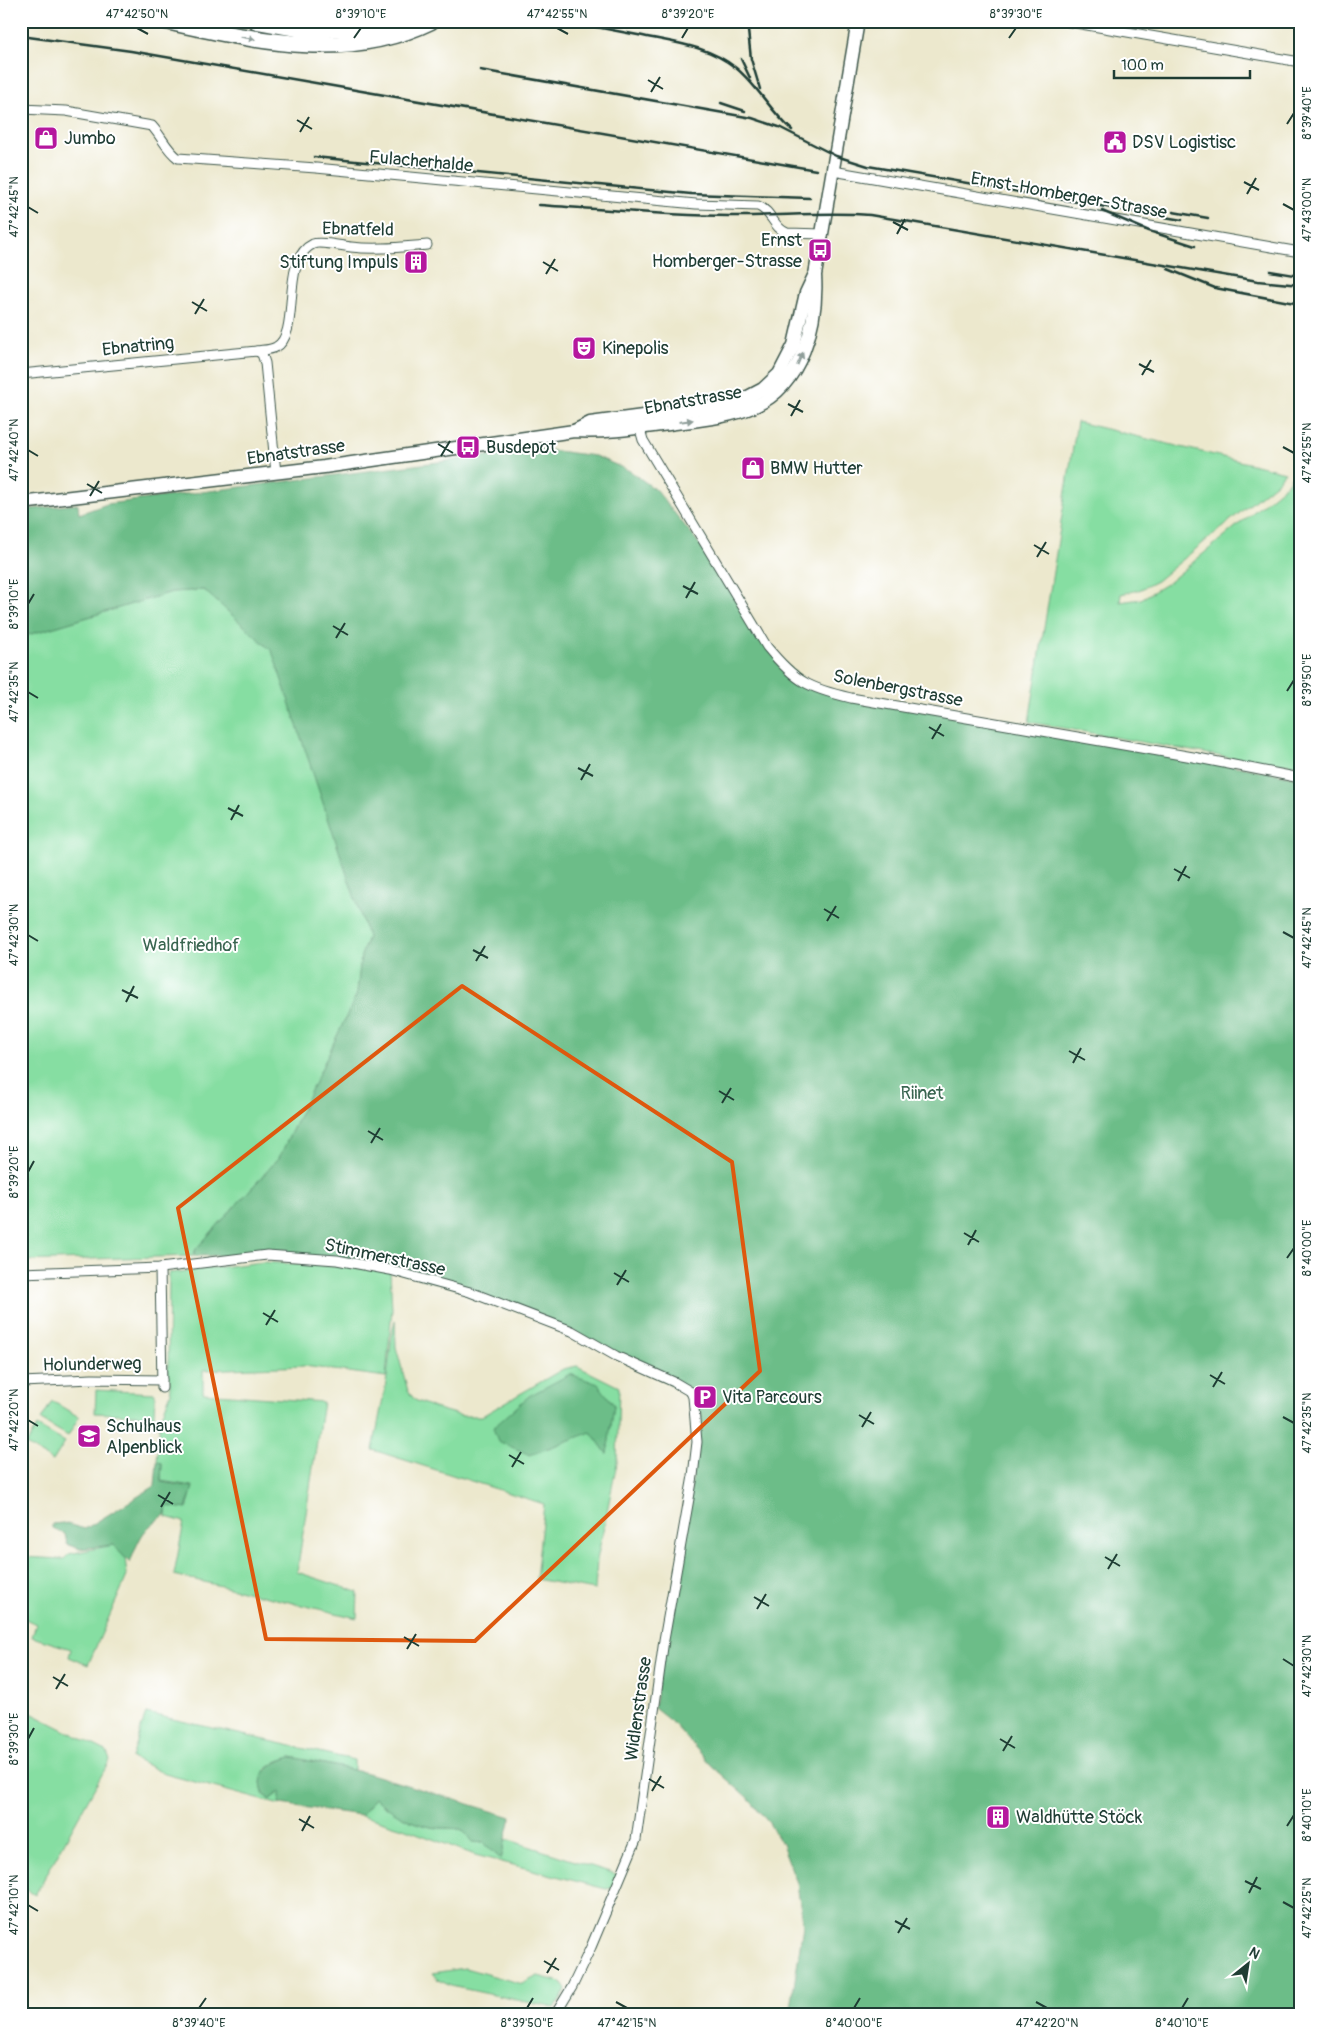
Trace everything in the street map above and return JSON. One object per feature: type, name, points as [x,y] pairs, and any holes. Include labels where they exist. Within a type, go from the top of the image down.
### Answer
[{"type":"highway","points":[[166,21],[268,42],[321,46],[373,41],[403,33],[431,21]]},
{"type":"highway","points":[[257,21],[307,30],[350,28],[391,21]]},
{"type":"highway","points":[[311,21],[325,26],[350,28]]},
{"type":"street","name":"Ebnatstrasse","points":[[21,503],[276,473],[574,432],[592,432],[638,422],[721,417],[747,409],[770,398],[796,369],[808,338],[816,296],[815,275],[858,21]]},
{"type":"street","points":[[1064,21],[1300,62]]},
{"type":"street","name":"Fulacherhalde","points":[[21,109],[66,111],[152,126],[161,136],[168,151],[178,158],[316,168],[696,204],[758,206],[766,210],[782,230],[787,232],[823,234]]},
{"type":"street","name":"Ernst-Homberger-Strasse","points":[[833,171],[1300,252]]},
{"type":"street","name":"Ebnatfeld","points":[[275,348],[283,341],[287,332],[292,288],[298,260],[304,249],[315,243],[370,249],[427,245]]},
{"type":"street","name":"Ebnatring","points":[[21,374],[275,348]]},
{"type":"street","points":[[257,351],[262,354],[266,364],[276,473]]},
{"type":"street","name":"Solenbergstrasse","points":[[638,422],[643,440],[767,647],[783,666],[813,688],[851,698],[1193,757],[1300,778]]},
{"type":"street","name":"Stimmerstrasse","points":[[21,1273],[160,1268],[266,1254],[337,1260],[390,1270],[470,1292],[572,1331],[616,1356],[692,1392]]},
{"type":"street","name":"Holunderweg","points":[[21,1382],[92,1379],[162,1384],[160,1268]]},
{"type":"street","name":"Widlenstrasse","points":[[554,2015],[572,1987],[636,1840],[664,1640],[693,1476],[697,1442],[692,1392]]},
{"type":"highlighted area","points":[[462,986],[732,1162],[760,1371],[475,1641],[266,1639],[178,1208]]},
{"type":"green space","points":[[1077,422],[1285,472],[1277,482],[1157,581],[1139,590],[1121,594],[1120,602],[1141,599],[1168,583],[1286,485],[1300,464],[1300,765],[1237,759],[1029,722]]},
{"type":"green space","name":"Riinet","points":[[541,449],[595,456],[630,471],[656,490],[727,578],[767,647],[813,688],[1300,778],[1300,2015],[790,2015],[803,1925],[797,1883],[782,1844],[769,1823],[747,1797],[712,1766],[674,1724],[654,1708],[693,1476],[693,1397],[572,1331],[470,1292],[390,1270],[267,1255],[193,1256],[196,1249],[279,1158],[357,994],[361,956],[368,937],[272,651],[204,590],[172,592],[21,637],[21,510],[78,504],[79,514],[107,504]]},
{"type":"green space","name":"Waldfriedhof","points":[[204,590],[272,650],[368,937],[361,956],[357,994],[279,1158],[196,1249],[193,1256],[21,1261],[21,637],[172,592]]},
{"type":"green space","points":[[263,1262],[390,1270],[392,1309],[386,1377],[304,1366],[203,1370],[203,1393],[323,1402],[297,1572],[358,1592],[357,1618],[174,1575],[184,1522],[166,1517],[167,1505],[187,1509],[193,1486],[161,1481],[162,1463],[157,1461],[160,1420],[171,1393],[168,1371],[169,1273]]},
{"type":"green space","points":[[395,1320],[396,1347],[408,1391],[415,1400],[462,1416],[482,1416],[563,1369],[577,1366],[619,1387],[617,1463],[597,1560],[595,1590],[536,1579],[544,1504],[373,1450],[387,1377]],"holes":[[[614,1405],[607,1453],[591,1432]]]},
{"type":"green space","points":[[570,1374],[598,1384],[614,1405],[607,1454],[591,1432],[530,1455],[498,1441],[493,1428],[529,1396]]},
{"type":"green space","points":[[96,1390],[155,1393],[154,1416],[95,1413]]},
{"type":"green space","points":[[52,1401],[79,1417],[68,1436],[41,1420]]},
{"type":"green space","points":[[37,1426],[65,1442],[53,1461],[26,1445]]},
{"type":"green space","points":[[157,1462],[162,1463],[161,1482],[193,1487],[186,1509],[167,1506],[165,1515],[146,1530],[136,1547],[130,1563],[113,1545],[80,1549],[67,1544],[65,1534],[52,1528],[52,1524],[63,1523],[85,1529],[155,1486]]},
{"type":"green space","points":[[113,1545],[125,1557],[127,1576],[88,1665],[69,1657],[71,1649],[32,1637],[36,1624],[21,1617],[21,1557],[64,1559],[69,1554]]},
{"type":"green space","points":[[21,1708],[106,1751],[110,1760],[35,1895],[21,1886]]},
{"type":"green space","points":[[146,1713],[354,1760],[354,1770],[291,1757],[278,1761],[266,1769],[261,1782],[263,1793],[269,1800],[281,1791],[280,1805],[165,1774],[132,1758]]},
{"type":"green space","points":[[291,1757],[367,1773],[511,1817],[501,1859],[484,1843],[472,1842],[463,1830],[431,1827],[415,1823],[394,1812],[375,1798],[361,1815],[280,1804],[280,1791],[269,1800],[261,1785],[262,1778],[269,1767]]},
{"type":"green space","points":[[375,1798],[415,1823],[431,1827],[463,1830],[472,1842],[484,1843],[501,1859],[506,1839],[619,1875],[612,1888],[606,1889],[475,1855],[403,1828],[361,1815]]},
{"type":"green space","points":[[465,1968],[522,1984],[538,1976],[561,1982],[566,1990],[555,2008],[451,1986],[438,1980],[432,1973]]},
{"type":"railway","points":[[565,21],[680,43],[715,55],[744,75],[792,130]]},
{"type":"railway","points":[[747,21],[751,59],[760,89]]},
{"type":"railway","points":[[21,36],[131,51],[816,170]]},
{"type":"railway","points":[[741,59],[750,78]]},
{"type":"railway","points":[[480,70],[752,118],[779,127],[836,156],[868,166],[1182,220]]},
{"type":"railway","points":[[721,103],[745,111]]},
{"type":"railway","points":[[314,157],[691,194],[810,198]]},
{"type":"railway","points":[[539,205],[705,216],[870,215],[1258,281],[1300,285]]},
{"type":"railway","points":[[1102,211],[1149,231],[1195,246]]},
{"type":"railway","points":[[1173,212],[1208,218]]},
{"type":"railway","points":[[1168,269],[1215,288],[1300,304]]},
{"type":"railway","points":[[1270,271],[1300,276]]},
{"type":"place","name":"Jumbo","points":[[46,138]]},
{"type":"place","name":"DSV Logistisc","points":[[1115,142]]},
{"type":"place","name":"Ernst Homberger-Strasse","points":[[820,250]]},
{"type":"place","name":"Stiftung Impuls","points":[[416,262]]},
{"type":"place","name":"Kinepolis","points":[[584,348]]},
{"type":"place","name":"Busdepot","points":[[468,447]]},
{"type":"place","name":"BMW Hutter","points":[[753,468]]},
{"type":"place","name":"Vita Parcours","points":[[705,1397]]},
{"type":"place","name":"Schulhaus Alpenblick","points":[[89,1436]]},
{"type":"place","name":"Waldhütte Stöck","points":[[998,1817]]}]
